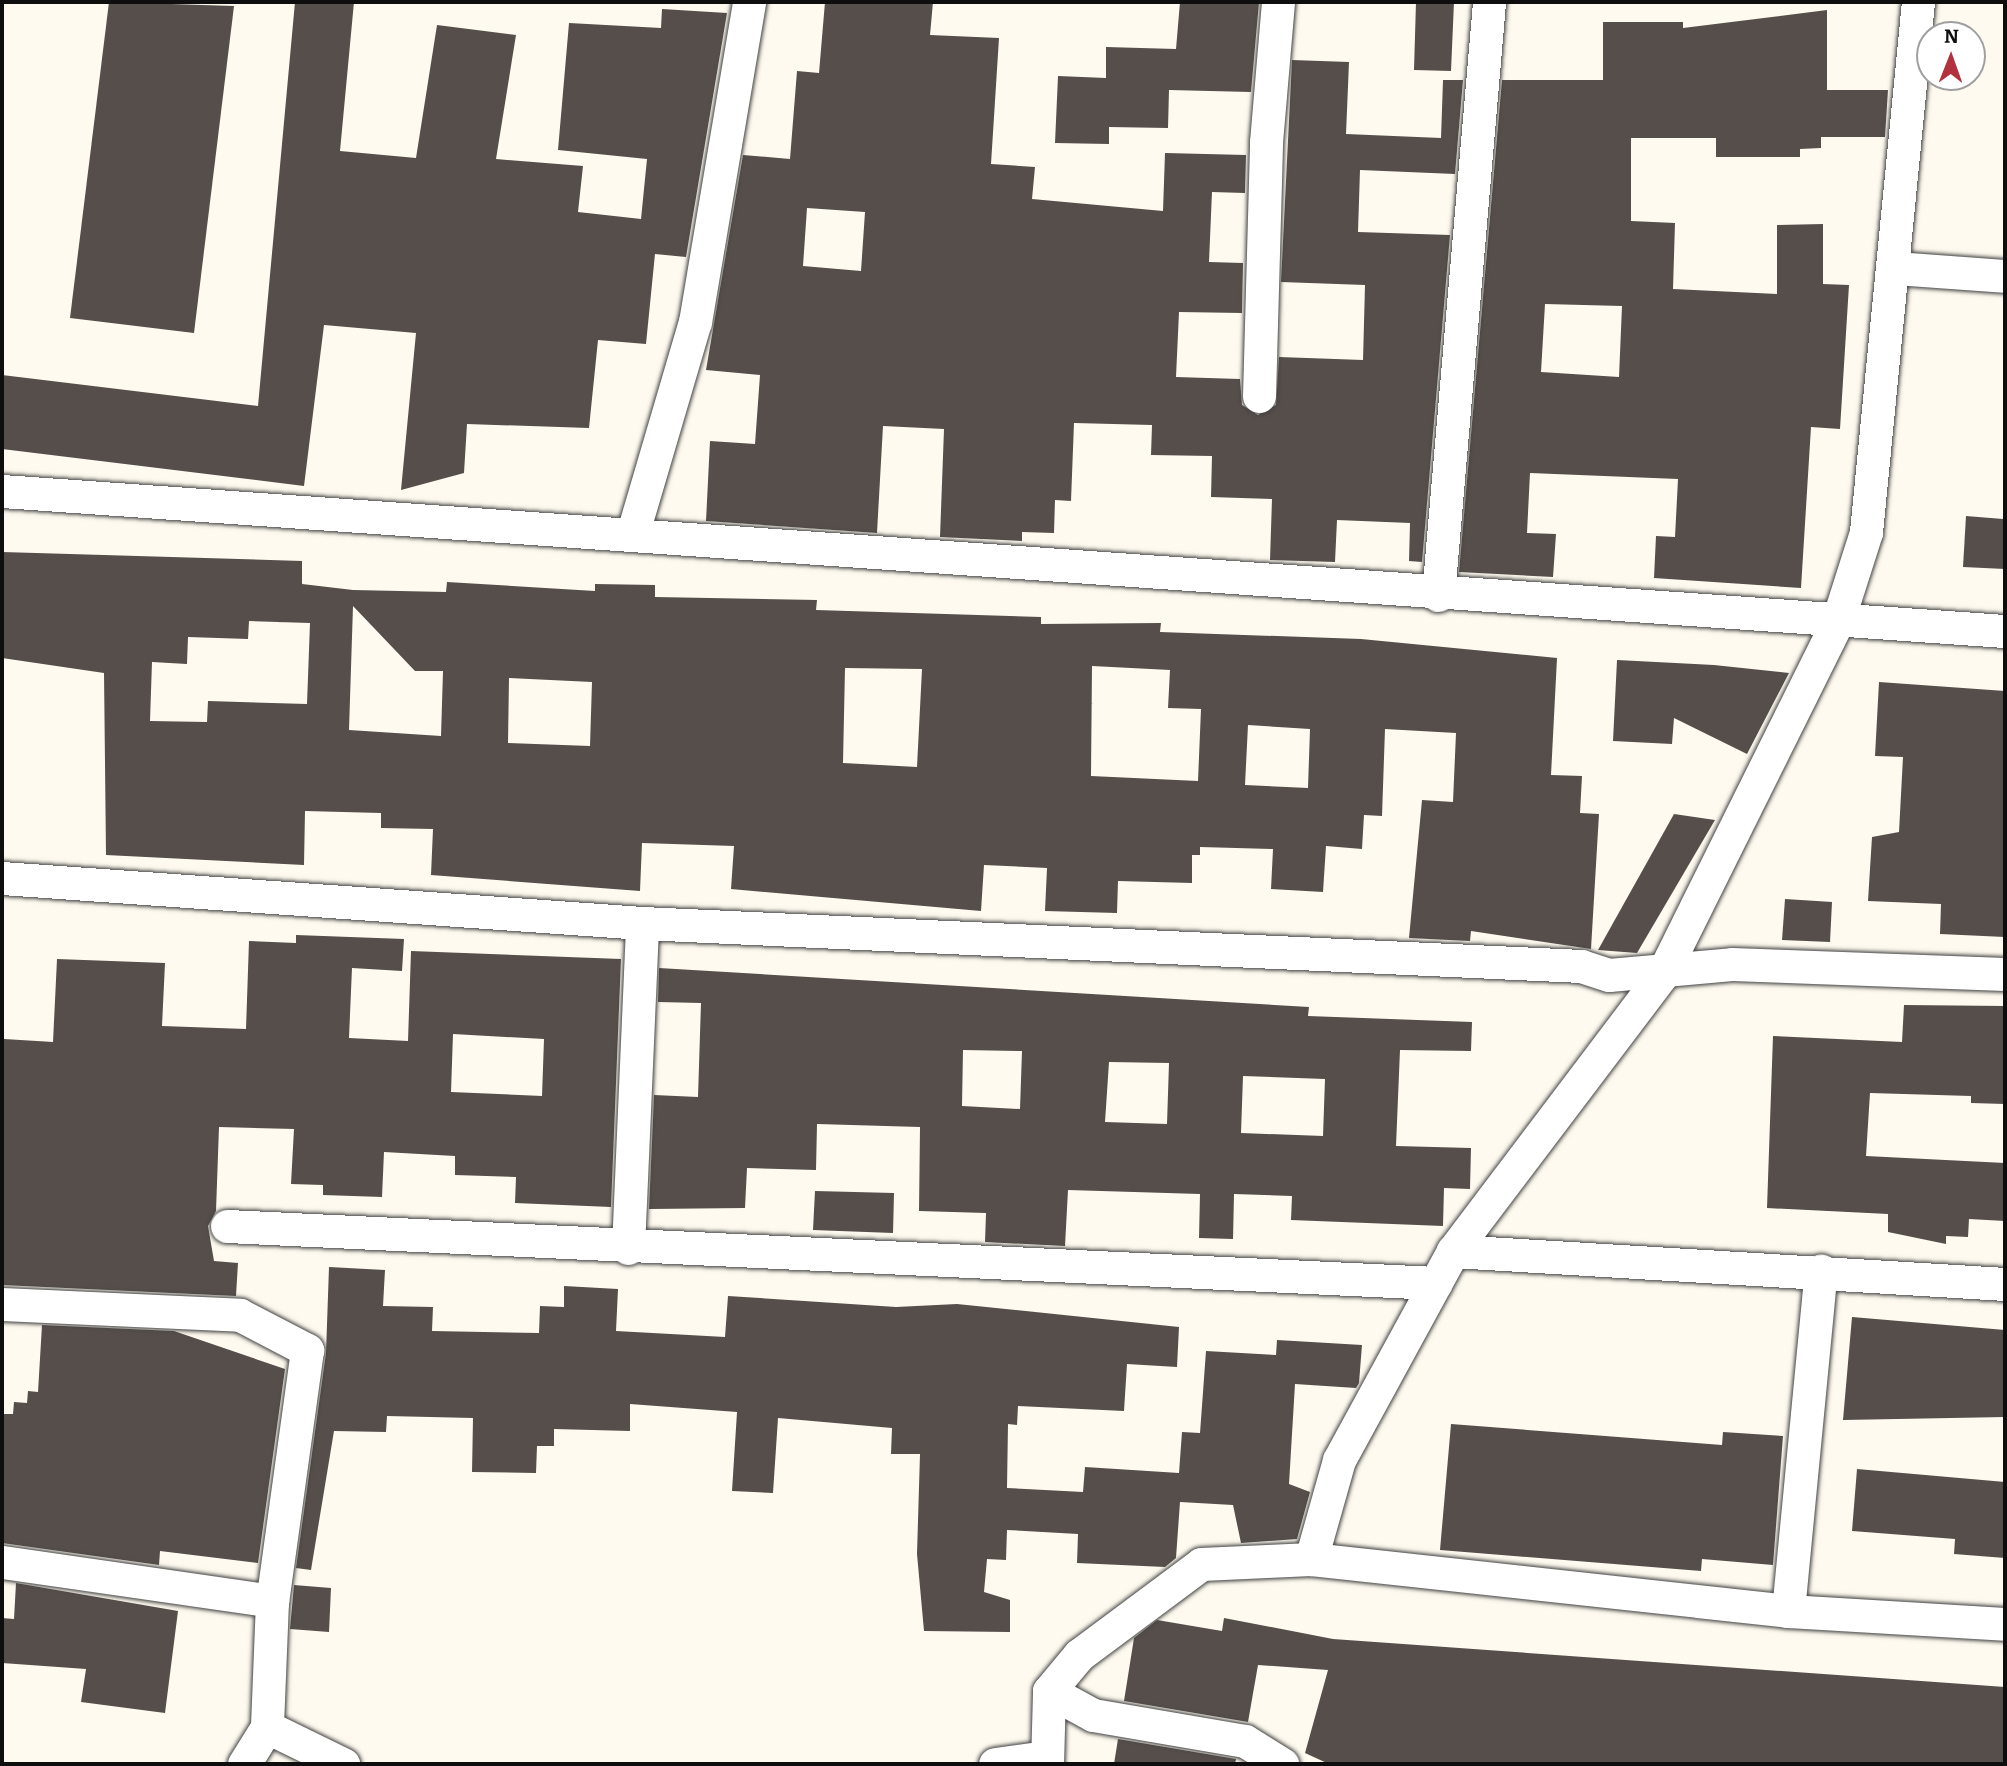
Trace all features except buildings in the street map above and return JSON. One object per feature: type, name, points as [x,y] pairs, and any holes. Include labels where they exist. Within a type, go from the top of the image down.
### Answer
[{"type":"street","points":[[634,532],[695,322],[749,2]]},
{"type":"street","points":[[1259,396],[1266,142],[1278,2]]},
{"type":"street","points":[[1438,594],[1489,2]]},
{"type":"street","points":[[1311,1559],[1339,1460],[1453,1251],[1663,972],[1838,620],[1866,532],[1918,2]]},
{"type":"street","points":[[1894,268],[2005,276]]},
{"type":"street","points":[[2,491],[634,532],[1438,594],[2005,631]]},
{"type":"street","points":[[2,878],[642,923],[1581,966],[1609,975],[1732,964],[2005,974]]},
{"type":"street","points":[[628,1248],[642,923]]},
{"type":"street","points":[[227,1226],[628,1248],[1436,1283]]},
{"type":"street","points":[[1453,1251],[2005,1284]]},
{"type":"street","points":[[1788,1611],[1821,1271]]},
{"type":"street","points":[[2,1304],[240,1315],[307,1350],[272,1601],[267,1727],[244,1764]]},
{"type":"street","points":[[995,1764],[1047,1761],[1049,1691],[1079,1655],[1201,1564],[1311,1559],[1788,1611],[2005,1624]]},
{"type":"street","points":[[2,1562],[272,1601]]},
{"type":"street","points":[[1049,1691],[1093,1714],[1245,1741],[1282,1764]]},
{"type":"street","points":[[267,1727],[343,1764]]}]
